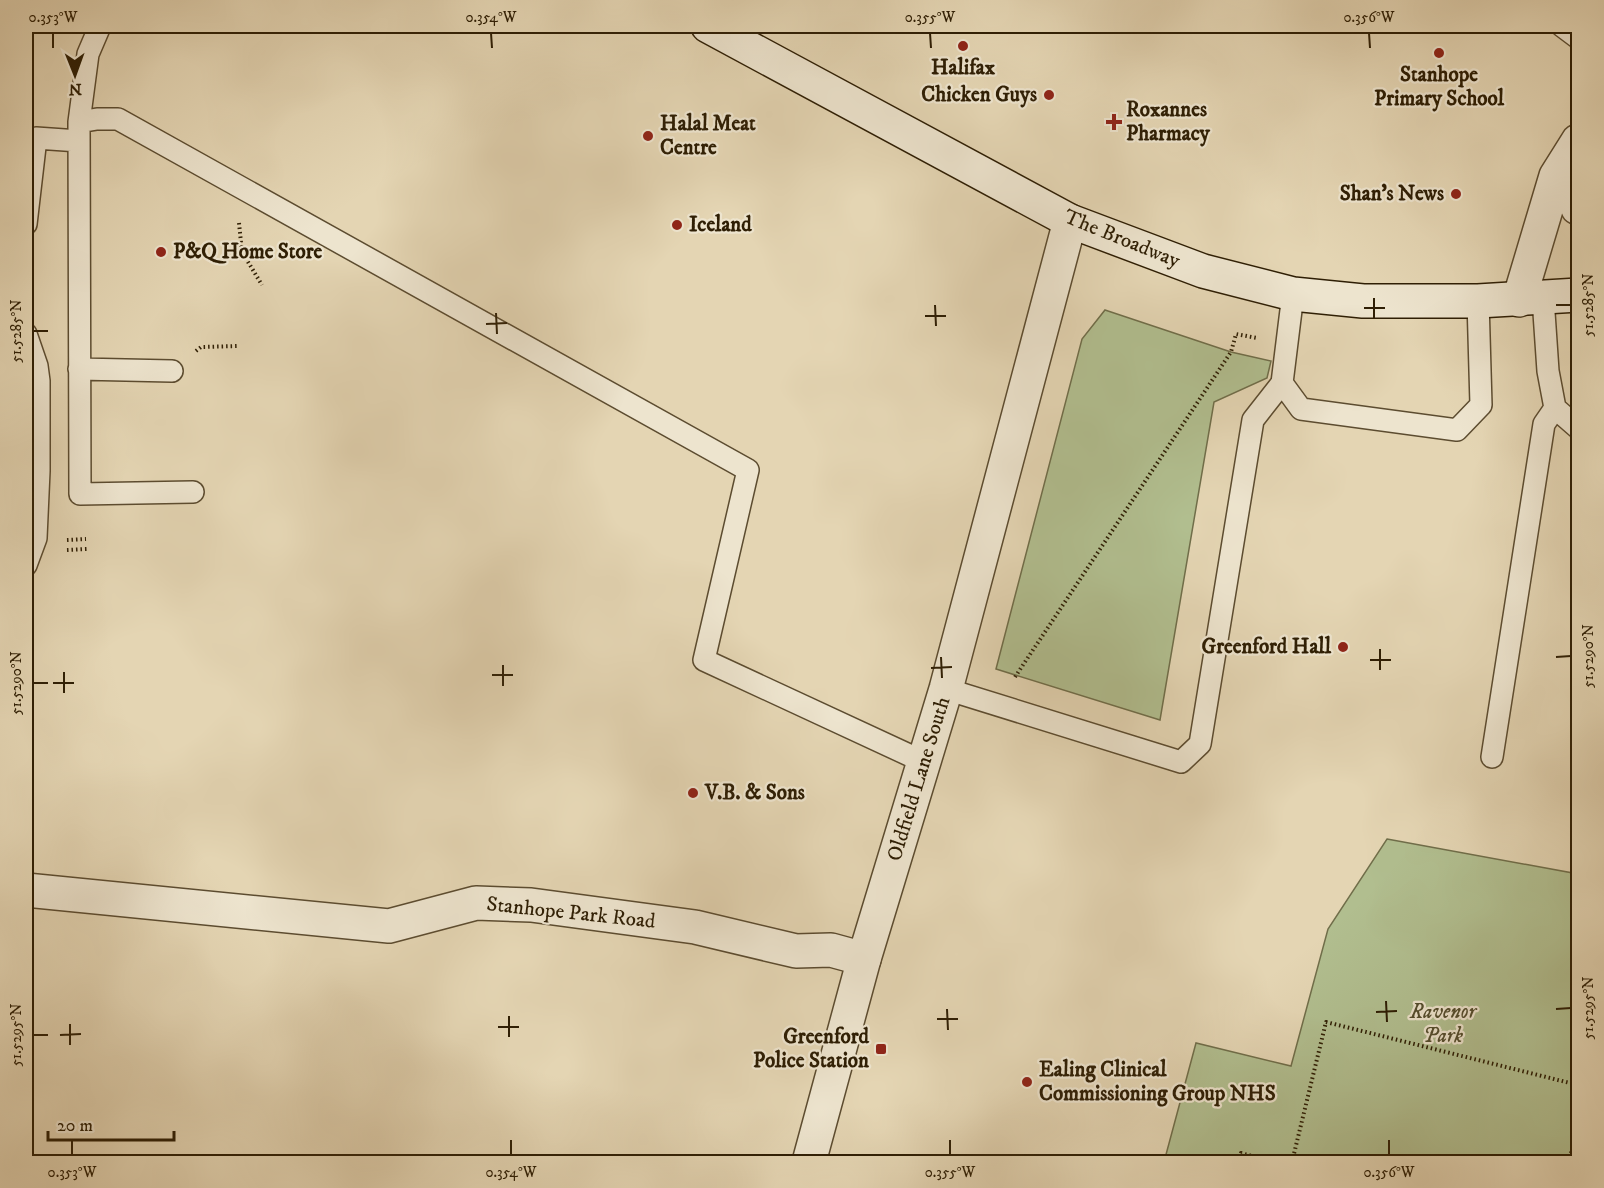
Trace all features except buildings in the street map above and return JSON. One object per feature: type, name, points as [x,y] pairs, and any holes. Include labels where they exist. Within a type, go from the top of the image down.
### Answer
[{"type":"street","name":"The Broadway","points":[[708,26],[1070,220],[1203,271],[1293,294],[1364,301],[1479,301],[1578,295]]},
{"type":"street","points":[[1531,299],[1556,176],[1578,141]]},
{"type":"street","name":"Oldfield Lane South","points":[[809,1162],[864,959],[946,689],[1070,220]]},
{"type":"street","name":"Stanhope Park Road","points":[[26,890],[389,926],[476,903],[531,905],[694,927],[803,952],[831,950],[864,959]]},
{"type":"lane","points":[[99,26],[88,54],[79,132],[80,494],[193,492]]},
{"type":"lane","points":[[1563,26],[1578,38]]},
{"type":"lane","points":[[26,225],[36,138],[79,132],[97,118],[118,119],[748,470],[704,660],[924,762]]},
{"type":"lane","points":[[1556,176],[1573,212],[1578,215]]},
{"type":"lane","points":[[946,689],[1181,762],[1200,744],[1253,420],[1282,383],[1293,294]]},
{"type":"lane","points":[[1531,299],[1555,408],[1578,428]]},
{"type":"lane","points":[[1282,383],[1301,409],[1457,430],[1481,405],[1479,301]]},
{"type":"lane","points":[[26,334],[37,366],[39,471],[36,538],[26,565]]},
{"type":"lane","points":[[79,369],[172,371]]},
{"type":"lane","points":[[1492,757],[1544,424],[1555,408]]},
{"type":"path","points":[[247,192],[238,214],[242,252],[262,285]]},
{"type":"path","points":[[994,704],[1017,675],[1231,352],[1236,334],[1287,344]]},
{"type":"path","points":[[172,371],[201,347],[238,345]]},
{"type":"path","points":[[58,550],[87,549]]},
{"type":"path","points":[[1292,1162],[1326,1022],[1578,1085]]},
{"type":"path","points":[[1569,1162],[1578,1123]]},
{"type":"path","points":[[1238,1162],[1241,1153],[1274,1162]]},
{"type":"green space","points":[[1105,310],[1231,352],[1271,361],[1267,378],[1214,402],[1160,720],[996,669],[1082,339]]},
{"type":"green space","name":"Ravenor Park","points":[[1387,839],[1578,874],[1578,1162],[1164,1162],[1196,1043],[1291,1066],[1328,929]]},
{"type":"place","name":"Halifax","points":[[963,46]]},
{"type":"place","name":"Stanhope Primary School","points":[[1439,53]]},
{"type":"place","name":"Chicken Guys","points":[[1049,95]]},
{"type":"place","name":"Roxannes Pharmacy","points":[[1114,122]]},
{"type":"place","name":"Halal Meat Centre","points":[[648,136]]},
{"type":"place","name":"Shan's News","points":[[1456,194]]},
{"type":"place","name":"Iceland","points":[[677,225]]},
{"type":"place","name":"P&Q Home Store","points":[[161,252]]},
{"type":"place","name":"Greenford Hall","points":[[1343,647]]},
{"type":"place","name":"V.B. & Sons","points":[[693,793]]},
{"type":"place","name":"Greenford Police Station","points":[[881,1049]]},
{"type":"place","name":"Ealing Clinical Commissioning Group NHS","points":[[1027,1082]]}]
